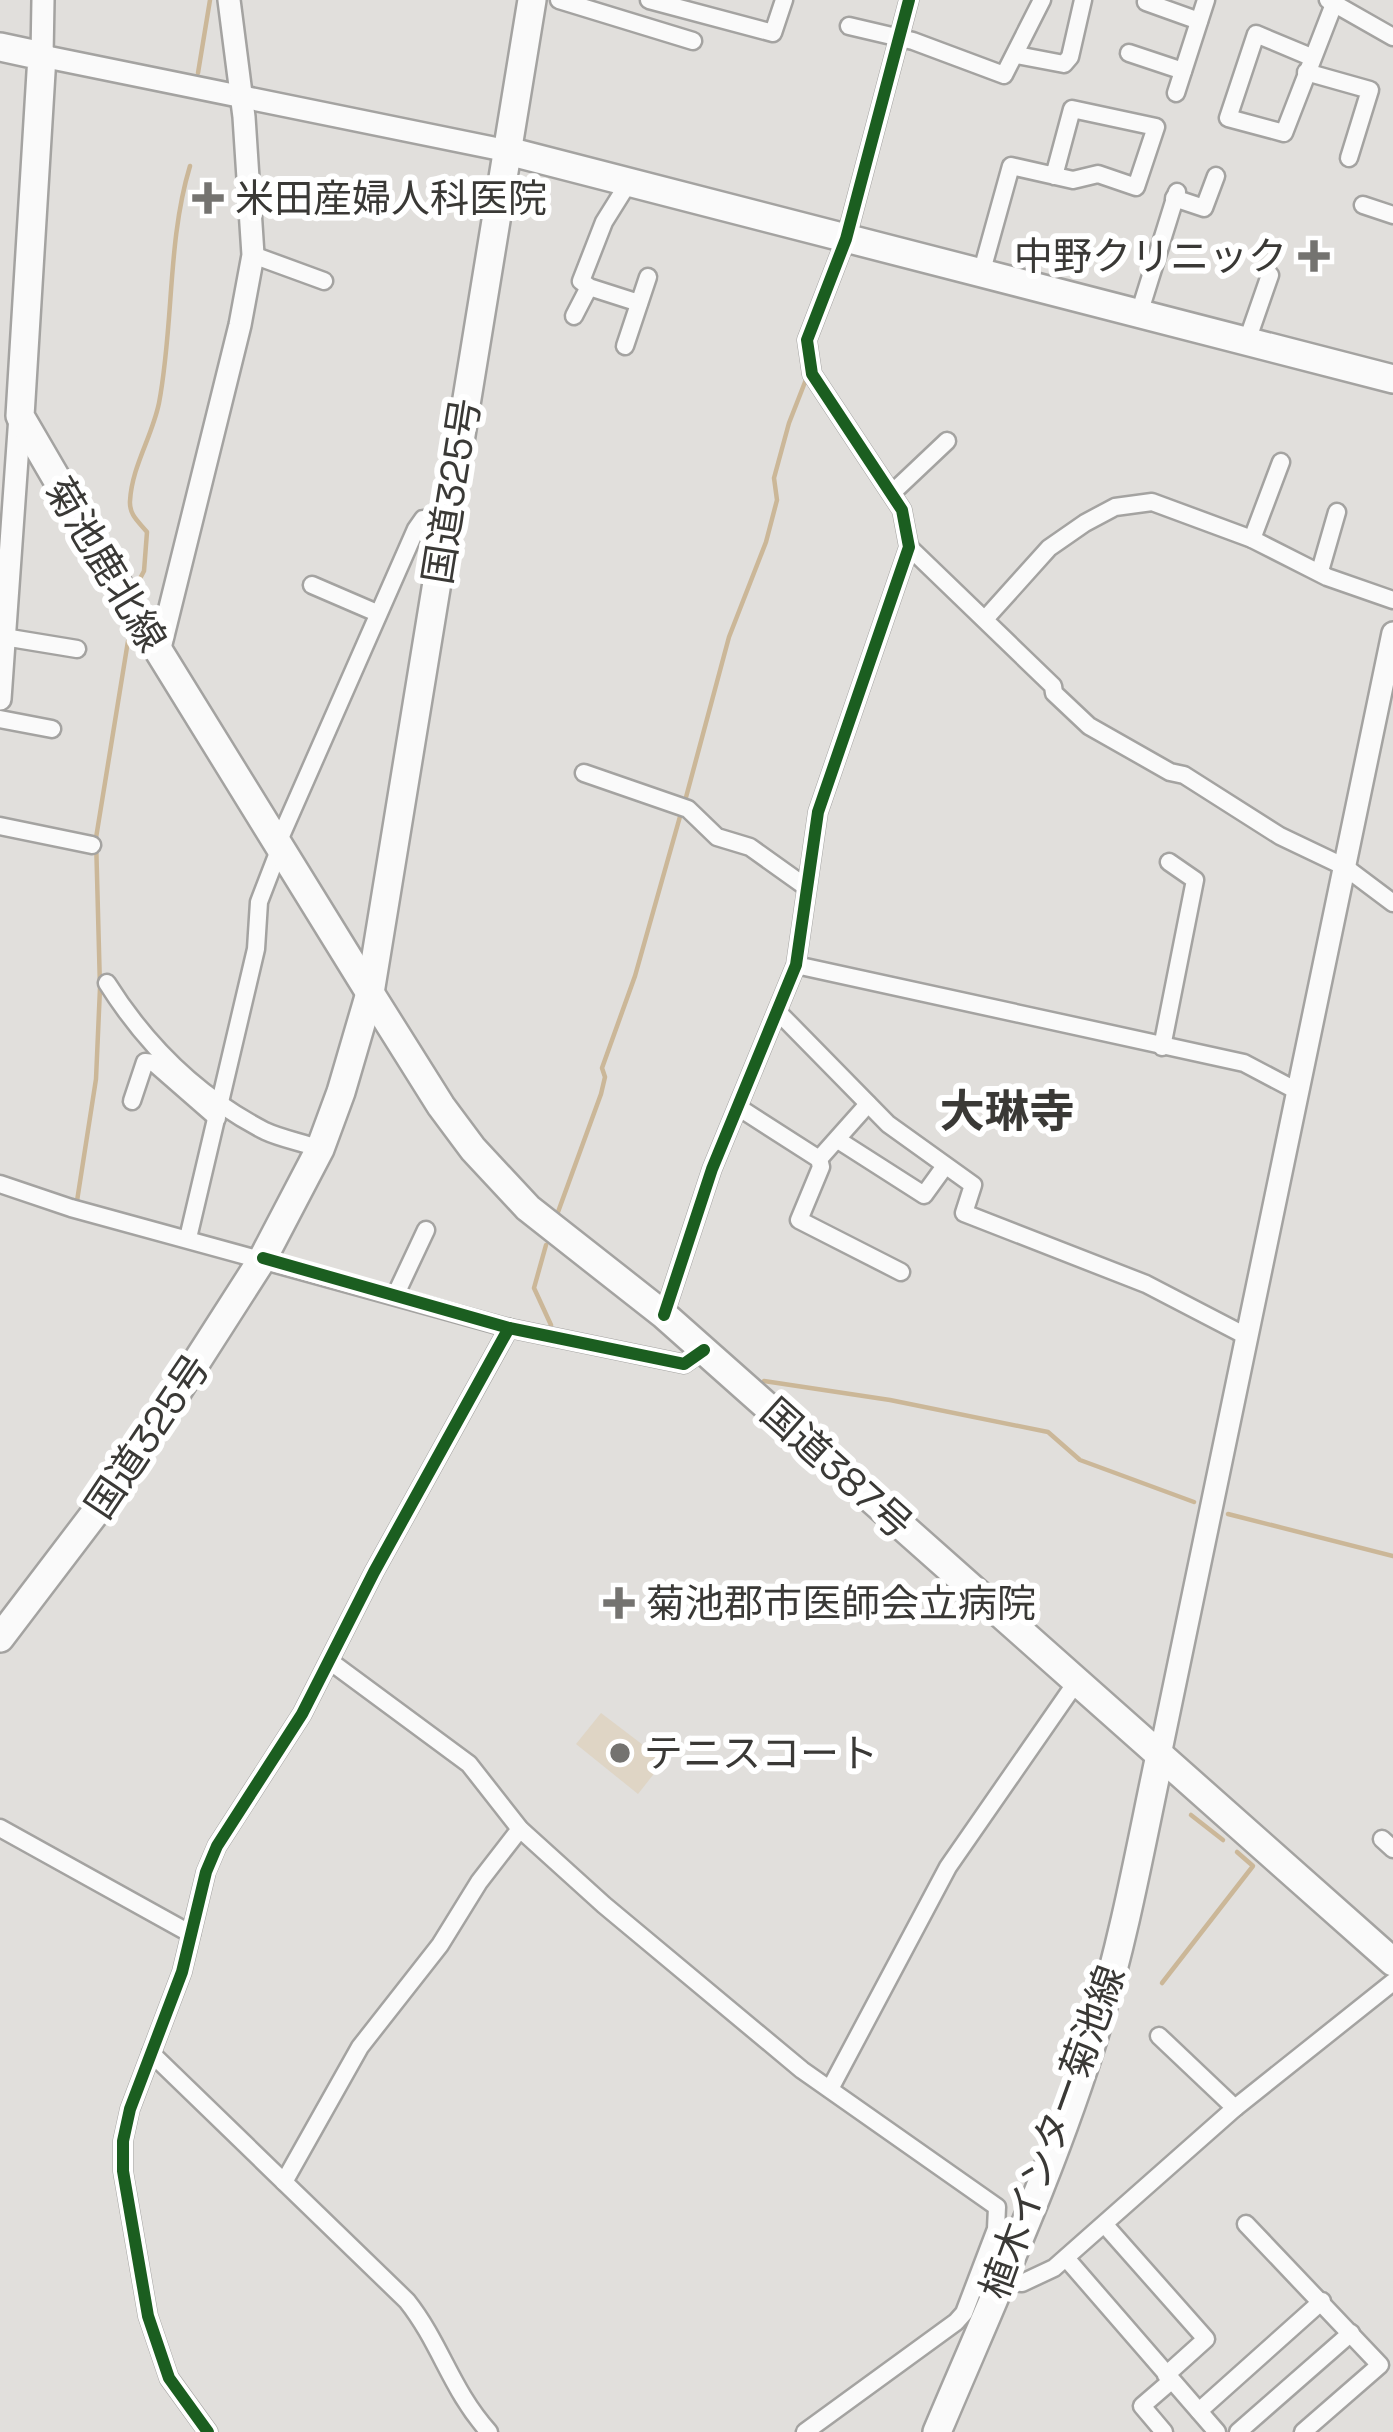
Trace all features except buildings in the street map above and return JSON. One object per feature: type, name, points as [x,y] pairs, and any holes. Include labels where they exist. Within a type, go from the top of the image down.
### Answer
[{"type":"main road","points":[[532,0],[508,151],[1393,379]]},
{"type":"main road","points":[[0,46],[42,56],[12,372],[20,416]]},
{"type":"main road","name":"国道325号","points":[[0,1638],[124,1475],[263,1258],[320,1149],[341,1092],[370,993],[508,151]]},
{"type":"main road","name":"菊池鹿北線","points":[[20,416],[58,487],[370,993]]},
{"type":"main road","name":"国道387号","points":[[370,993],[441,1106],[506,1186],[550,1227],[664,1315],[1393,1962]]},
{"type":"main road","name":"植木インター菊池線","points":[[938,2432],[977,2310],[1001,2281],[1098,2024],[1160,1755]]},
{"type":"street","points":[[43,0],[42,56],[508,151]]},
{"type":"street","points":[[159,652],[253,255],[229,0]]},
{"type":"street","points":[[559,0],[693,41]]},
{"type":"street","points":[[649,0],[773,33],[784,0]]},
{"type":"street","points":[[664,1315],[712,1169],[796,964],[818,812],[909,547],[902,510],[812,374],[807,340],[846,238],[909,0]]},
{"type":"street","points":[[849,26],[1004,75],[1042,0]]},
{"type":"street","points":[[1017,55],[1064,64],[1070,57],[1083,0]]},
{"type":"street","points":[[1176,92],[1206,0]]},
{"type":"street","points":[[1146,2],[1199,21]]},
{"type":"street","points":[[1349,158],[1370,90],[1308,65],[1256,34],[1228,118],[1284,134],[1308,65],[1330,2],[1393,37]]},
{"type":"street","points":[[1129,53],[1183,71]]},
{"type":"street","points":[[982,274],[1011,166],[1054,176],[1072,180],[1098,174],[1136,187],[1156,128],[1072,109],[1054,176]]},
{"type":"street","points":[[1139,314],[1175,195],[1204,208],[1216,176]]},
{"type":"street","points":[[629,182],[608,214],[581,276],[589,287],[639,304]]},
{"type":"street","points":[[1363,205],[1393,215]]},
{"type":"street","points":[[253,255],[324,281]]},
{"type":"street","points":[[1247,341],[1270,275]]},
{"type":"street","points":[[625,346],[648,277]]},
{"type":"street","points":[[574,316],[589,287]]},
{"type":"street","points":[[0,699],[20,416]]},
{"type":"street","points":[[892,493],[947,441]]},
{"type":"street","points":[[1252,538],[1281,462]]},
{"type":"street","points":[[986,618],[1049,548],[1115,507],[1152,502],[1252,538],[1393,600]]},
{"type":"street","points":[[1320,571],[1337,512]]},
{"type":"street","points":[[188,1238],[256,949],[259,902],[278,847],[416,529],[423,519],[446,519]]},
{"type":"street","points":[[909,547],[986,618],[1089,727],[1170,772],[1184,775],[1280,836],[1345,867],[1393,903]]},
{"type":"street","points":[[312,585],[377,614]]},
{"type":"street","points":[[3,630],[77,649]]},
{"type":"street","points":[[1160,1755],[1393,633]]},
{"type":"street","points":[[0,719],[52,729]]},
{"type":"street","points":[[584,773],[688,809],[717,837],[750,847],[806,886]]},
{"type":"street","points":[[0,826],[92,845]]},
{"type":"street","points":[[1162,1047],[1195,880],[1169,862]]},
{"type":"street","points":[[796,964],[1244,1063],[1299,1092]]},
{"type":"street","points":[[107,982],[130,1020],[219,1111]]},
{"type":"street","points":[[778,1012],[888,1124],[973,1186],[964,1213],[1146,1285],[1248,1336]]},
{"type":"street","points":[[132,1102],[145,1062],[154,1063],[219,1111],[320,1149]]},
{"type":"street","points":[[819,1159],[868,1104]]},
{"type":"street","points":[[738,1107],[819,1159],[821,1167],[799,1220],[902,1272]]},
{"type":"street","points":[[838,1140],[924,1195],[945,1166]]},
{"type":"street","points":[[0,1184],[71,1208],[509,1328],[684,1364],[704,1350]]},
{"type":"street","points":[[395,1296],[426,1230]]},
{"type":"street","points":[[208,2432],[169,2378],[148,2316],[125,2186],[123,2141],[140,2078],[182,1972],[206,1872],[218,1846],[331,1662],[374,1571],[509,1328]]},
{"type":"street","points":[[331,1662],[459,1754],[488,1783],[520,1828],[695,1982],[830,2089],[997,2207],[977,2310],[805,2432]]},
{"type":"street","points":[[830,2089],[948,1867],[1077,1681]]},
{"type":"street","points":[[0,1828],[191,1934]]},
{"type":"street","points":[[284,2182],[360,2047],[440,1945],[520,1828]]},
{"type":"street","points":[[1001,2281],[1022,2283],[1040,2277],[1066,2258],[1234,2108],[1393,1982]]},
{"type":"street","points":[[1159,2036],[1234,2108]]},
{"type":"street","points":[[151,2053],[407,2301],[431,2331],[454,2388],[489,2432]]},
{"type":"street","points":[[1246,2224],[1380,2366],[1303,2432]]},
{"type":"street","points":[[1105,2225],[1206,2338],[1142,2406],[1164,2432]]},
{"type":"street","points":[[1066,2258],[1217,2432]]},
{"type":"street","points":[[1198,2411],[1322,2302]]},
{"type":"street","points":[[1238,2432],[1351,2333]]},
{"type":"shaded area","name":"テニスコート","points":[[601,1713],[664,1761],[638,1794],[576,1744]]},
{"type":"waterway","points":[[198,73],[210,0]]},
{"type":"waterway","points":[[135,588],[144,571],[147,532],[135,518],[130,501],[159,403],[178,224],[190,166]]},
{"type":"waterway","points":[[685,801],[729,637],[766,542],[777,500],[774,478],[807,377]]},
{"type":"waterway","points":[[73,1200],[77,1201],[96,1079],[100,988],[96,838],[128,641]]},
{"type":"waterway","points":[[558,1212],[601,1094],[602,1068],[635,976],[681,813]]},
{"type":"waterway","points":[[546,1245],[534,1288],[551,1325]]},
{"type":"waterway","points":[[764,1381],[1048,1432],[1080,1460],[1194,1502]]},
{"type":"waterway","points":[[1228,1514],[1393,1556]]},
{"type":"waterway","points":[[1191,1815],[1223,1840]]},
{"type":"waterway","points":[[1162,1983],[1253,1866],[1237,1852]]},
{"type":"cycle path","points":[[664,1315],[712,1169],[796,965],[818,812],[909,547],[902,510],[812,374],[807,340],[846,239],[909,0]]},
{"type":"cycle path","points":[[263,1258],[509,1328],[684,1364],[704,1350]]},
{"type":"cycle path","points":[[208,2432],[169,2378],[148,2316],[123,2171],[130,2109],[182,1972],[206,1872],[217,1846],[302,1714],[374,1572],[509,1328]]},
{"type":"place","name":"米田産婦人科医院","points":[[208,198]]},
{"type":"place","name":"中野クリニック","points":[[1314,256]]},
{"type":"place","name":"菊池郡市医師会立病院","points":[[619,1603]]},
{"type":"place","name":"テニスコート","points":[[620,1753]]},
{"type":"district","name":"大琳寺","points":[[1007,1111]]}]
